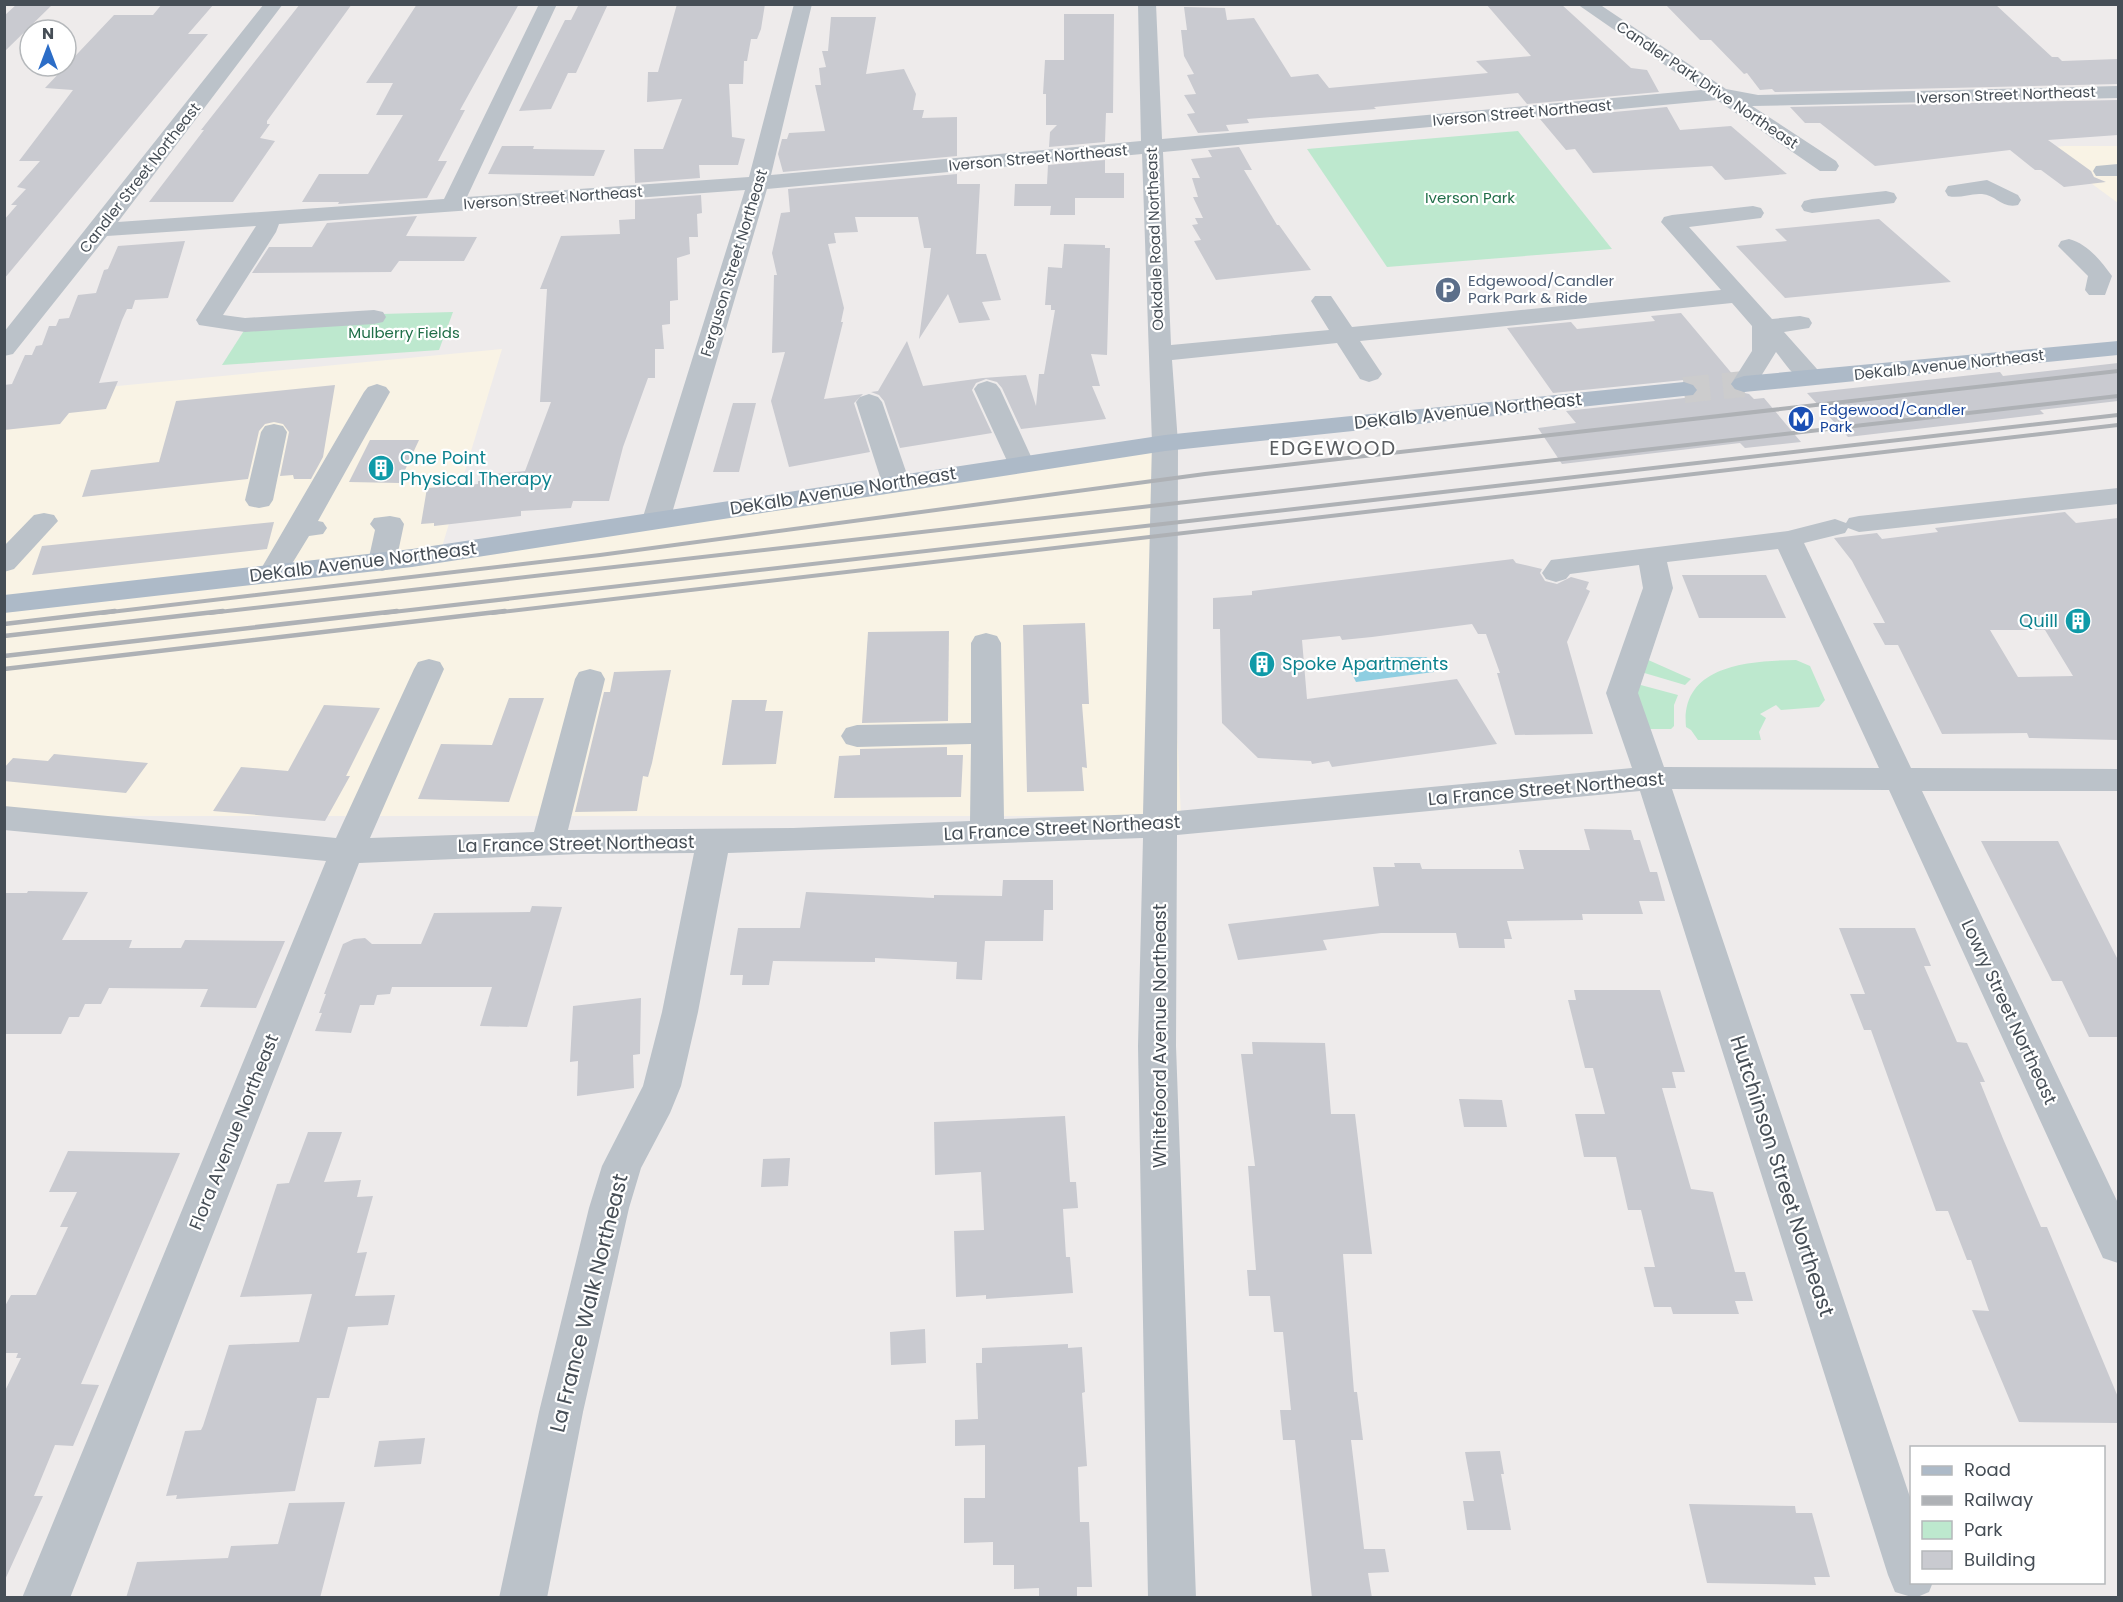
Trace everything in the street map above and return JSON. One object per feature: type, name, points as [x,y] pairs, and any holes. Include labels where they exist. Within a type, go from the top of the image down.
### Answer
[{"type":"main road","name":"DeKalb Avenue Northeast","points":[[1744,384],[2118,348]]},
{"type":"main road","name":"DeKalb Avenue Northeast","points":[[4,603],[382,562],[1021,464],[1164,459],[1684,390]]},
{"type":"street","name":"Candler Street Northeast","points":[[4,349],[100,231],[274,4]]},
{"type":"street","points":[[452,206],[548,4]]},
{"type":"street","name":"Ferguson Street Northeast","points":[[656,520],[758,183],[803,4]]},
{"type":"street","name":"Oakdale Road Northeast","points":[[1146,4],[1164,459]]},
{"type":"street","name":"Candler Park Drive Northeast","points":[[1586,4],[1828,166]]},
{"type":"street","name":"Iverson Street Northeast","points":[[100,231],[758,183],[1722,94],[1758,101],[2118,92]]},
{"type":"street","points":[[1956,191],[1987,188],[2010,200]]},
{"type":"street","points":[[1812,206],[1886,198]]},
{"type":"street","points":[[1753,213],[1672,222],[1696,265],[1735,296],[1812,378]]},
{"type":"street","points":[[269,219],[265,232],[208,320],[245,325],[374,317]]},
{"type":"street","points":[[2069,246],[2092,264],[2100,276],[2097,290]]},
{"type":"street","points":[[1159,354],[1735,296]]},
{"type":"street","points":[[1323,301],[1346,334],[1369,374]]},
{"type":"street","points":[[1158,316],[1187,332],[1247,345]]},
{"type":"street","points":[[1764,327],[1800,323]]},
{"type":"street","points":[[1744,384],[1764,351],[1764,327]]},
{"type":"street","points":[[987,389],[1021,464]]},
{"type":"street","points":[[272,574],[307,528],[377,392]]},
{"type":"street","points":[[869,402],[896,483]]},
{"type":"street","points":[[259,500],[274,432]]},
{"type":"street","name":"Whitefoord Avenue Northeast","points":[[1164,459],[1157,1046],[1172,1598]]},
{"type":"street","points":[[1556,573],[1561,566],[1788,539],[1847,526],[2118,496]]},
{"type":"street","points":[[4,563],[44,521]]},
{"type":"street","points":[[382,562],[390,524],[384,524]]},
{"type":"street","name":"Lowry Street Northeast","points":[[1788,539],[2118,1245]]},
{"type":"street","name":"Hutchinson Street Northeast","points":[[1651,555],[1658,588],[1622,693],[1652,778],[1910,1572]]},
{"type":"street","points":[[986,643],[987,831]]},
{"type":"street","name":"Flora Avenue Northeast","points":[[46,1598],[347,851],[429,669]]},
{"type":"street","points":[[548,844],[590,679]]},
{"type":"street","points":[[857,736],[987,733]]},
{"type":"street","name":"La France Street Northeast","points":[[4,818],[347,851],[1159,825],[1652,778],[2118,780]]},
{"type":"street","name":"La France Walk Northeast","points":[[524,1598],[561,1413],[609,1208],[622,1166],[651,1113],[662,1086],[680,1012],[713,841]]},
{"type":"shaded area","points":[[2118,146],[2118,203],[2043,148]]},
{"type":"shaded area","points":[[502,349],[441,550],[1164,440],[1181,816],[5,816],[5,387],[107,387]]},
{"type":"green space","name":"Iverson Park","points":[[1518,131],[1612,249],[1387,267],[1307,149]]},
{"type":"green space","name":"Mulberry Fields","points":[[453,312],[439,350],[222,365],[245,329],[381,314]]},
{"type":"green space","points":[[1646,659],[1691,679],[1685,685],[1641,672]]},
{"type":"green space","points":[[1796,660],[1810,666],[1825,700],[1819,707],[1781,710],[1776,705],[1760,714],[1766,718],[1759,732],[1761,740],[1698,740],[1686,727],[1687,706],[1694,690],[1706,678],[1740,665]]},
{"type":"green space","points":[[1637,684],[1678,695],[1674,705],[1674,726],[1671,729],[1647,729],[1636,695]]},
{"type":"water","points":[[1387,657],[1427,657],[1434,672],[1356,682],[1346,662]]},
{"type":"building","points":[[17,4],[53,4],[39,18],[18,18],[18,38],[4,52],[4,16]]},
{"type":"building","points":[[162,4],[214,4],[188,34],[208,34],[4,279],[4,220],[17,205],[11,205],[26,189],[17,187],[40,161],[19,161],[73,90],[45,88],[54,78],[78,78],[78,53],[114,15],[153,15]]},
{"type":"building","points":[[300,4],[352,4],[267,121],[267,124],[270,124],[260,138],[275,141],[233,202],[149,202],[204,130],[201,130]]},
{"type":"building","points":[[417,4],[519,4],[460,110],[465,110],[438,161],[447,161],[427,198],[338,204],[339,202],[302,202],[319,174],[368,174],[403,115],[376,115],[393,83],[366,83]]},
{"type":"building","points":[[579,4],[608,4],[576,73],[568,73],[551,109],[519,111],[565,20],[571,20]]},
{"type":"building","points":[[677,4],[765,4],[761,29],[757,39],[751,39],[747,61],[744,61],[743,84],[729,84],[732,137],[745,139],[738,165],[699,165],[700,178],[635,183],[634,149],[663,149],[682,99],[647,102],[648,72],[658,72]]},
{"type":"building","points":[[1486,4],[1561,4],[1631,68],[1647,70],[1659,92],[1527,104],[1518,93],[1374,107],[1376,109],[1247,119],[1249,123],[1226,125],[1229,131],[1198,133],[1187,114],[1195,113],[1184,95],[1196,94],[1187,75],[1194,74],[1184,56],[1181,30],[1187,30],[1184,7],[1225,8],[1227,20],[1254,18],[1291,77],[1318,74],[1329,88],[1488,73],[1476,61],[1531,56]]},
{"type":"building","points":[[1665,4],[1995,4],[2052,57],[2058,57],[2062,61],[2118,59],[2118,84],[1775,92],[1772,89],[1760,90],[1747,73],[1744,74],[1711,40],[1700,40]]},
{"type":"building","points":[[1064,14],[1114,14],[1113,113],[1106,113],[1105,142],[1049,147],[1050,132],[1057,125],[1046,125],[1046,94],[1043,94],[1045,60],[1064,60]]},
{"type":"building","points":[[831,17],[876,17],[866,74],[904,69],[916,94],[913,110],[924,110],[922,118],[957,117],[957,156],[783,172],[778,154],[782,139],[787,139],[789,133],[825,131],[815,85],[821,85],[819,68],[826,67],[822,51],[828,51]]},
{"type":"building","points":[[2118,100],[2118,135],[2048,140],[2091,171],[2094,177],[2106,182],[2064,187],[2041,170],[2035,170],[2010,150],[1875,166],[1820,123],[1805,123],[1790,107]]},
{"type":"building","points":[[1667,107],[1680,130],[1731,126],[1787,174],[1725,180],[1712,166],[1593,173],[1575,149],[1566,150],[1540,119]]},
{"type":"building","points":[[502,146],[605,150],[594,176],[488,174]]},
{"type":"building","points":[[1239,147],[1252,170],[1244,170],[1277,225],[1311,270],[1216,280],[1194,241],[1201,240],[1192,225],[1198,224],[1195,218],[1203,218],[1193,197],[1198,197],[1192,178],[1200,178],[1191,159],[1212,157],[1208,150]]},
{"type":"building","points":[[1105,160],[1105,173],[1124,173],[1124,198],[1075,198],[1075,215],[1050,215],[1051,206],[1014,206],[1015,184],[1047,184],[1048,165]]},
{"type":"building","points":[[957,174],[957,184],[980,184],[976,254],[986,254],[1001,300],[982,302],[990,320],[959,323],[948,294],[919,339],[931,248],[924,248],[918,217],[855,217],[858,232],[834,233],[836,243],[828,244],[844,308],[841,322],[843,322],[824,399],[863,394],[854,403],[870,452],[789,467],[771,401],[785,352],[772,353],[774,275],[777,275],[772,253],[781,213],[790,212],[788,189]]},
{"type":"building","points":[[701,195],[702,213],[697,214],[698,237],[689,237],[690,254],[677,258],[678,300],[670,301],[670,324],[662,325],[664,349],[655,349],[655,378],[648,378],[623,447],[609,501],[573,501],[571,508],[521,511],[521,516],[434,526],[434,523],[421,524],[427,488],[478,484],[478,481],[484,481],[484,475],[525,471],[551,402],[540,402],[547,289],[540,289],[561,236],[620,234],[619,220],[635,219],[635,200]]},
{"type":"building","points":[[417,216],[406,236],[477,237],[464,261],[399,261],[391,272],[252,273],[269,247],[312,247],[327,223]]},
{"type":"building","points":[[1879,219],[1951,282],[1785,298],[1736,246],[1787,241],[1775,229]]},
{"type":"building","points":[[185,241],[168,298],[135,300],[132,309],[127,309],[99,383],[118,381],[106,409],[69,413],[60,424],[4,430],[4,385],[12,384],[25,355],[32,355],[36,346],[42,345],[49,326],[56,326],[59,319],[69,318],[78,295],[96,293],[104,270],[108,269],[118,246]]},
{"type":"building","points":[[1064,244],[1105,245],[1105,248],[1110,248],[1107,355],[1091,354],[1100,386],[1092,386],[1106,419],[1021,429],[1002,388],[997,382],[986,379],[976,383],[972,390],[992,433],[900,448],[884,401],[879,395],[871,392],[878,391],[907,341],[923,386],[983,378],[1026,375],[1036,406],[1039,374],[1044,374],[1055,310],[1051,310],[1051,305],[1045,305],[1048,267],[1062,268]]},
{"type":"building","points":[[1681,313],[1734,376],[1729,384],[1733,390],[1749,394],[1754,399],[1764,398],[1801,442],[1745,448],[1740,443],[1562,464],[1538,428],[1576,423],[1566,411],[1693,397],[1699,389],[1694,383],[1684,380],[1553,393],[1507,328],[1571,322],[1577,329],[1655,321],[1651,316]]},
{"type":"building","points":[[2118,363],[2118,401],[2040,410],[2044,414],[1848,437],[1807,393],[2000,372],[2003,376]]},
{"type":"building","points":[[335,385],[323,457],[311,479],[294,479],[293,475],[280,476],[289,432],[283,424],[274,422],[265,424],[259,431],[248,479],[82,497],[91,470],[159,462],[176,401]]},
{"type":"building","points":[[733,403],[756,403],[739,472],[713,472]]},
{"type":"building","name":"One Point Physical Therapy","points":[[370,440],[419,440],[399,483],[349,482]]},
{"type":"building","points":[[2065,512],[2076,523],[2118,518],[2118,740],[2029,738],[2027,733],[1942,734],[1898,645],[1885,645],[1873,623],[1885,623],[1852,561],[1834,538],[1877,533],[1882,539],[1938,532],[1935,528]],"holes":[[[1990,630],[2045,630],[2073,676],[2018,677]]]},
{"type":"building","points":[[274,522],[267,549],[32,575],[42,546]]},
{"type":"building","name":"Spoke Apartments","points":[[1513,559],[1516,563],[1542,569],[1540,573],[1545,581],[1557,584],[1571,577],[1589,582],[1586,589],[1590,591],[1567,642],[1593,734],[1515,735],[1497,673],[1500,673],[1486,634],[1478,634],[1472,624],[1342,640],[1340,636],[1302,640],[1307,699],[1457,679],[1497,744],[1332,767],[1329,761],[1312,764],[1311,761],[1258,758],[1222,723],[1220,629],[1213,629],[1213,598],[1252,595],[1252,591]]},
{"type":"building","points":[[1682,575],[1766,575],[1786,618],[1699,618]]},
{"type":"building","points":[[1085,623],[1089,704],[1082,704],[1087,768],[1082,767],[1084,791],[1027,792],[1023,625]]},
{"type":"building","points":[[949,631],[948,721],[862,723],[868,632]]},
{"type":"building","points":[[671,670],[652,763],[648,777],[643,776],[637,811],[575,812],[604,692],[610,692],[614,672]]},
{"type":"building","points":[[509,698],[544,698],[509,802],[418,799],[441,744],[492,745]]},
{"type":"building","points":[[732,700],[767,700],[765,711],[783,711],[776,764],[722,765]]},
{"type":"building","points":[[324,705],[380,708],[346,776],[350,776],[325,821],[213,811],[241,767],[288,771]]},
{"type":"building","points":[[947,747],[947,755],[963,755],[961,797],[834,798],[839,756],[860,755],[860,749]]},
{"type":"building","points":[[54,754],[148,763],[126,793],[4,781],[4,768],[13,758],[48,761]]},
{"type":"building","points":[[1584,829],[1631,830],[1634,840],[1640,840],[1650,872],[1657,872],[1665,901],[1639,901],[1643,914],[1582,914],[1583,920],[1507,921],[1512,939],[1504,939],[1505,948],[1459,948],[1456,933],[1381,933],[1323,940],[1327,950],[1238,960],[1228,924],[1379,906],[1373,867],[1395,867],[1394,863],[1420,863],[1422,869],[1524,869],[1519,850],[1590,850]]},
{"type":"building","points":[[1981,841],[2058,841],[2118,960],[2118,1037],[2089,1037],[2062,981],[2052,981]]},
{"type":"building","points":[[1003,880],[1053,880],[1053,910],[1044,910],[1043,941],[985,941],[982,980],[956,979],[957,962],[875,958],[875,962],[773,961],[769,985],[742,985],[743,975],[730,975],[738,928],[800,928],[806,892],[934,898],[934,895],[1002,896]]},
{"type":"building","points":[[28,891],[88,892],[62,940],[132,940],[129,948],[181,948],[185,940],[285,941],[256,1008],[200,1007],[208,989],[109,988],[101,1004],[85,1004],[79,1017],[69,1017],[61,1034],[4,1034],[4,893],[27,893]]},
{"type":"building","points":[[532,906],[562,907],[527,1027],[480,1026],[492,987],[392,987],[390,994],[377,995],[374,1005],[360,1005],[351,1033],[315,1031],[322,1013],[319,1013],[326,994],[324,994],[343,944],[354,939],[365,938],[372,944],[421,944],[434,913],[530,912]]},
{"type":"building","points":[[1839,928],[1915,928],[1931,966],[1924,966],[1957,1042],[1967,1043],[1985,1082],[1980,1082],[2004,1141],[2041,1227],[2047,1227],[2118,1397],[2118,1423],[2019,1422],[1972,1310],[1989,1311],[1971,1260],[1967,1260],[1948,1211],[1936,1211],[1871,1030],[1864,1030],[1850,994],[1865,994]]},
{"type":"building","points":[[1574,990],[1660,990],[1685,1072],[1672,1072],[1676,1088],[1662,1088],[1691,1189],[1713,1192],[1735,1272],[1745,1272],[1753,1301],[1735,1301],[1739,1314],[1673,1314],[1671,1307],[1654,1307],[1644,1267],[1655,1267],[1641,1210],[1628,1210],[1616,1157],[1584,1157],[1575,1114],[1605,1114],[1593,1068],[1585,1068],[1568,1000],[1576,1000]]},
{"type":"building","points":[[641,998],[640,1054],[633,1055],[634,1088],[577,1096],[578,1061],[570,1062],[573,1006]]},
{"type":"building","points":[[1252,1042],[1325,1043],[1331,1114],[1355,1114],[1372,1254],[1343,1254],[1354,1392],[1357,1392],[1363,1440],[1351,1440],[1364,1549],[1385,1549],[1389,1572],[1368,1573],[1372,1598],[1312,1598],[1295,1440],[1283,1440],[1280,1410],[1291,1410],[1283,1332],[1274,1332],[1270,1296],[1249,1296],[1247,1270],[1256,1270],[1248,1166],[1255,1166],[1241,1054],[1253,1054]]},
{"type":"building","points":[[1459,1099],[1502,1100],[1507,1127],[1464,1127]]},
{"type":"building","points":[[1065,1116],[1070,1182],[1076,1182],[1078,1208],[1063,1209],[1066,1257],[1070,1257],[1073,1293],[986,1299],[986,1295],[956,1297],[954,1231],[984,1230],[981,1172],[935,1175],[934,1122]]},
{"type":"building","points":[[308,1132],[342,1132],[324,1182],[361,1180],[357,1197],[373,1196],[357,1253],[367,1252],[355,1296],[395,1295],[388,1325],[348,1327],[329,1398],[317,1398],[295,1491],[176,1499],[177,1495],[166,1496],[185,1431],[201,1430],[229,1345],[299,1342],[312,1294],[240,1297],[277,1184],[289,1183]]},
{"type":"building","points":[[68,1151],[180,1153],[81,1384],[99,1385],[73,1446],[55,1445],[34,1496],[43,1496],[4,1582],[4,1393],[21,1358],[16,1358],[18,1353],[4,1353],[4,1308],[11,1295],[36,1295],[68,1227],[60,1227],[77,1192],[49,1192]]},
{"type":"building","points":[[790,1158],[788,1186],[761,1187],[763,1159]]},
{"type":"building","points":[[925,1329],[926,1363],[891,1365],[890,1332]]},
{"type":"building","points":[[1068,1344],[1068,1348],[1082,1347],[1085,1392],[1082,1393],[1087,1466],[1078,1467],[1080,1522],[1089,1522],[1092,1587],[1077,1587],[1077,1598],[1039,1598],[1039,1588],[1014,1589],[1014,1565],[993,1565],[993,1542],[964,1543],[964,1498],[985,1498],[985,1445],[955,1446],[955,1420],[978,1419],[976,1363],[982,1363],[982,1348]]},
{"type":"building","points":[[425,1438],[421,1464],[374,1467],[379,1441]]},
{"type":"building","points":[[1500,1451],[1504,1474],[1501,1474],[1511,1530],[1467,1530],[1463,1501],[1474,1501],[1465,1452]]},
{"type":"building","points":[[345,1502],[320,1598],[126,1598],[137,1562],[228,1558],[231,1546],[278,1544],[289,1503]]},
{"type":"building","points":[[1689,1504],[1795,1506],[1796,1513],[1812,1513],[1830,1577],[1814,1577],[1816,1585],[1707,1583]]},
{"type":"tunnel","points":[[1684,390],[1744,384]]},
{"type":"railway","points":[[102,613],[600,555],[1205,474],[2118,371]]},
{"type":"railway","points":[[210,613],[2118,396]]},
{"type":"railway","points":[[384,613],[2118,415]]},
{"type":"railway","points":[[492,613],[2118,425]]},
{"type":"railway","points":[[4,624],[115,611]]},
{"type":"railway","points":[[4,636],[223,611]]},
{"type":"railway","points":[[4,656],[397,611]]},
{"type":"railway","points":[[4,669],[505,611]]},
{"type":"place","name":"Edgewood/Candler Park Park & Ride","points":[[1448,290]]},
{"type":"place","name":"Edgewood/Candler Park","points":[[1801,419]]},
{"type":"place","name":"One Point Physical Therapy","points":[[381,468]]},
{"type":"place","name":"Quill","points":[[2078,621]]},
{"type":"place","name":"Spoke Apartments","points":[[1262,664]]},
{"type":"district","name":"EDGEWOOD","points":[[1333,448]]}]
